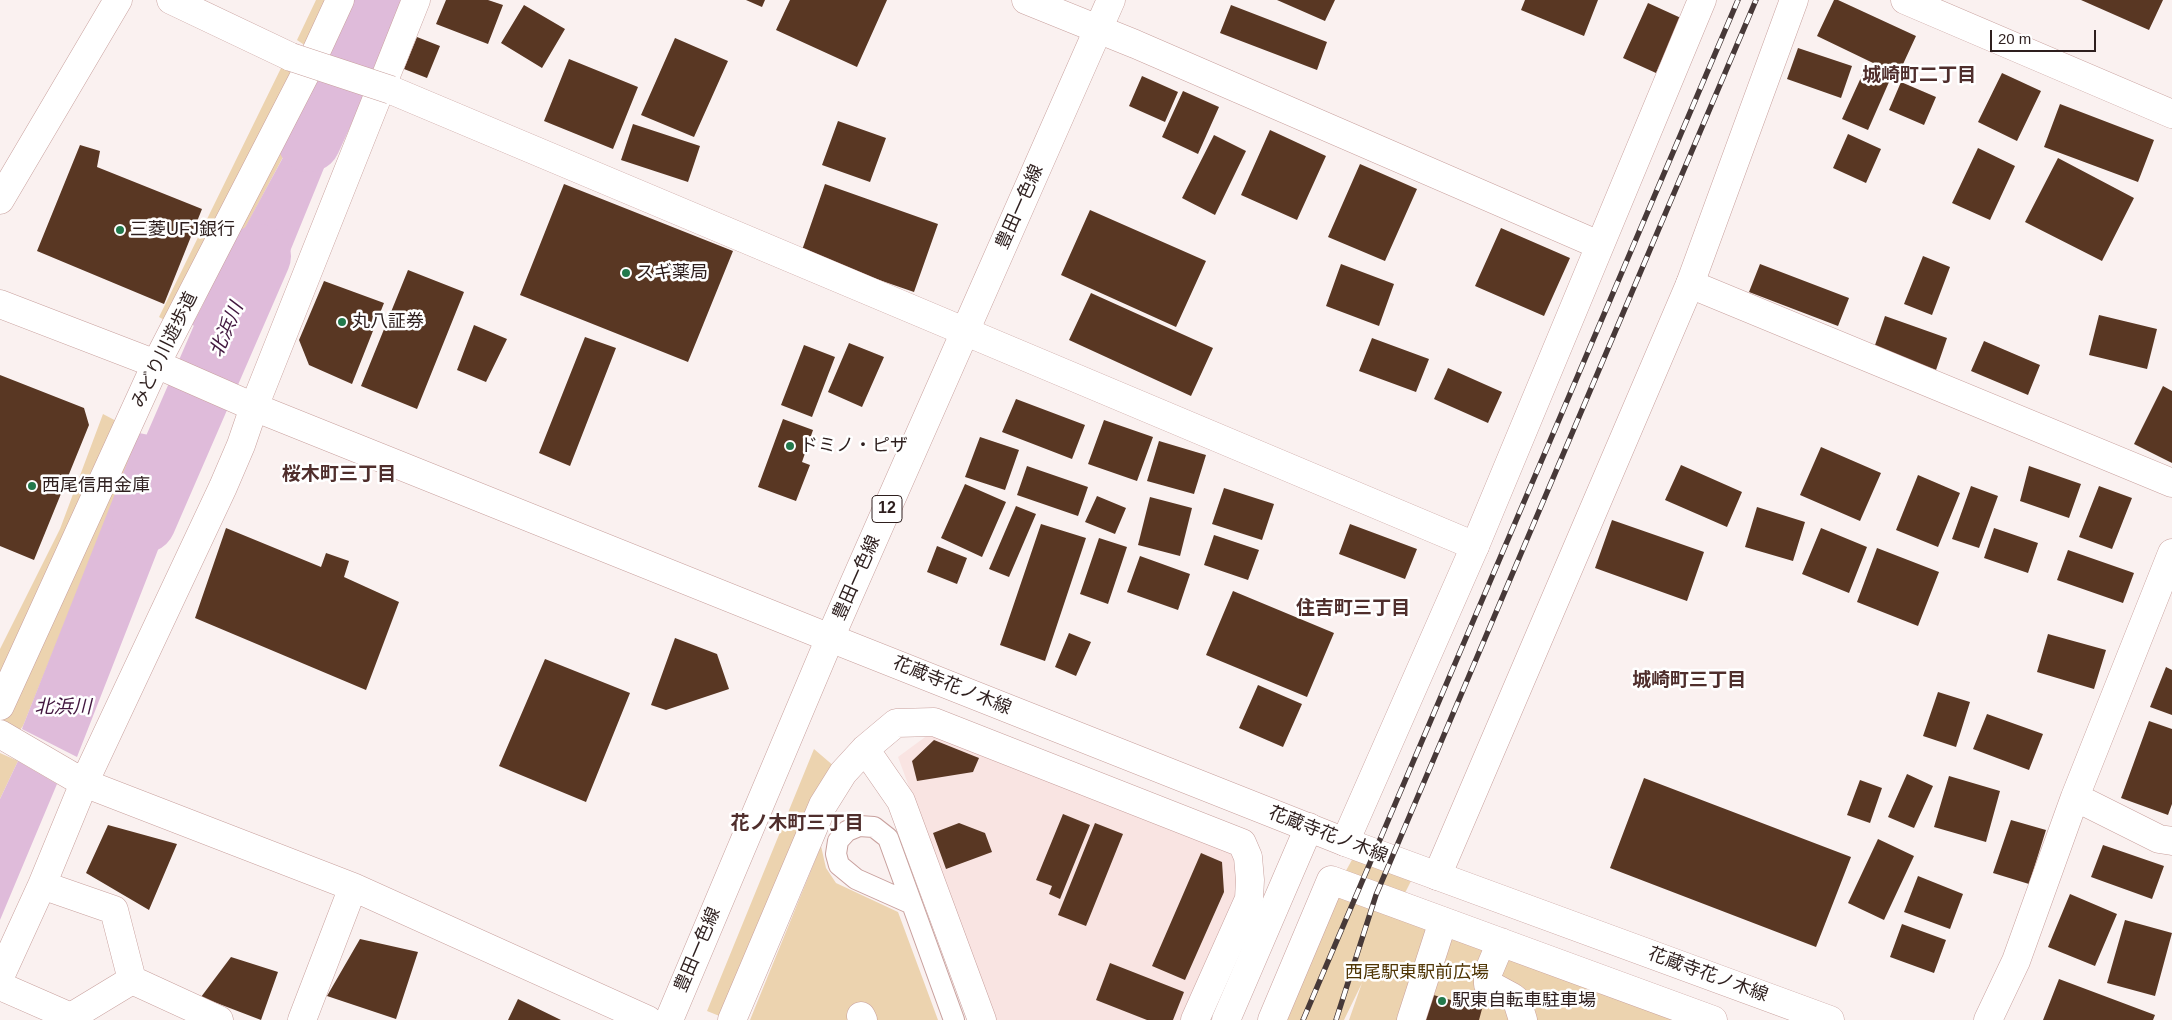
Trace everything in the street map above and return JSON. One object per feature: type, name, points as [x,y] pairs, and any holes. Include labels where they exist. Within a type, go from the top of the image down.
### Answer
[{"type":"street","points":[[0,200],[118,0]]},
{"type":"street","points":[[172,0],[301,61],[391,90],[1475,546]]},
{"type":"street","name":"みどり川遊歩道","points":[[0,706],[301,61],[340,0]]},
{"type":"street","points":[[0,977],[42,885],[84,783],[224,487],[416,0]]},
{"type":"street","points":[[1026,0],[1098,29],[1599,245]]},
{"type":"street","name":"豊田一色線","points":[[669,1020],[830,638],[1110,0]]},
{"type":"street","points":[[1345,842],[1475,546],[1702,0]]},
{"type":"street","points":[[1437,876],[1690,284],[1794,0]]},
{"type":"street","points":[[1905,0],[2172,114]]},
{"type":"street","points":[[1690,284],[2172,483]]},
{"type":"street","name":"花蔵寺花ノ木線","points":[[0,304],[158,365],[254,407],[1345,842],[1830,1020]]},
{"type":"street","points":[[1988,1020],[2016,961],[2075,797],[2172,553]]},
{"type":"street","points":[[732,1020],[823,805],[843,773],[865,749],[896,723],[934,722],[1242,843],[1248,857],[1249,898],[1195,1020]]},
{"type":"street","points":[[0,734],[84,783],[353,887],[648,1020]]},
{"type":"street","points":[[865,749],[901,801],[982,1020]]},
{"type":"street","points":[[2075,797],[2159,839],[2172,841]]},
{"type":"street","points":[[1226,1020],[1309,827]]},
{"type":"street","points":[[1272,1020],[1331,880],[1713,1020]]},
{"type":"street","points":[[42,885],[114,910],[132,980]]},
{"type":"street","points":[[302,1020],[353,887]]},
{"type":"street","points":[[1411,1020],[1443,921]]},
{"type":"street","points":[[1501,942],[1488,973],[1488,984],[1512,996],[1517,1001],[1523,1020]]},
{"type":"street","points":[[0,986],[71,1017],[132,980]]},
{"type":"street","points":[[132,980],[219,1020]]},
{"type":"lane","points":[[912,904],[954,1020]]},
{"type":"shaded area","points":[[932,732],[1235,854],[1242,895],[1188,1020],[995,1020],[898,757]]},
{"type":"green space","points":[[316,0],[362,0],[337,67],[297,40]]},
{"type":"green space","points":[[283,64],[322,84],[242,234],[185,332],[159,317]]},
{"type":"green space","points":[[103,414],[141,434],[23,726],[16,735],[0,724],[0,649],[60,529]]},
{"type":"green space","points":[[814,749],[835,767],[727,1019],[707,1011]]},
{"type":"green space","points":[[0,753],[18,761],[0,799]]},
{"type":"green space","points":[[821,846],[826,868],[836,883],[898,912],[938,1020],[750,1020]]},
{"type":"green space","name":"西尾駅東駅前広場","points":[[1353,858],[1411,881],[1394,915],[1680,1020],[1349,1020],[1362,983],[1344,1020],[1263,1020]]},
{"type":"water","points":[[361,0],[397,0],[375,54],[343,42]]},
{"type":"water","name":"北浜川","points":[[324,82],[355,92],[251,347],[192,325]]},
{"type":"water","name":"北浜川","points":[[139,433],[199,445],[77,757],[22,729]]},
{"type":"water","name":"北浜川","points":[[18,761],[57,784],[0,920],[0,799]]},
{"type":"building","points":[[446,0],[488,0],[503,5],[488,44],[436,24]]},
{"type":"building","points":[[746,0],[765,0],[762,7]]},
{"type":"building","points":[[790,0],[887,0],[857,67],[776,30]]},
{"type":"building","points":[[1277,0],[1335,0],[1325,21]]},
{"type":"building","points":[[1525,0],[1598,0],[1584,36],[1521,10]]},
{"type":"building","points":[[1834,0],[1838,0],[1916,36],[1898,75],[1817,36]]},
{"type":"building","points":[[2081,0],[2163,0],[2149,30]]},
{"type":"building","points":[[1648,3],[1681,18],[1656,73],[1623,58]]},
{"type":"building","points":[[524,5],[565,29],[542,68],[501,43]]},
{"type":"building","points":[[1231,5],[1327,42],[1317,70],[1220,33]]},
{"type":"building","points":[[417,37],[440,46],[427,78],[404,69]]},
{"type":"building","points":[[675,38],[728,61],[694,137],[641,115]]},
{"type":"building","points":[[1798,48],[1852,66],[1841,98],[1787,79]]},
{"type":"building","points":[[569,59],[638,87],[613,149],[544,121]]},
{"type":"building","points":[[1864,71],[1889,82],[1868,130],[1842,119]]},
{"type":"building","points":[[2002,73],[2041,91],[2017,141],[1978,122]]},
{"type":"building","points":[[1142,76],[1178,92],[1165,122],[1129,106]]},
{"type":"building","points":[[1901,82],[1936,97],[1924,125],[1889,110]]},
{"type":"building","points":[[1183,91],[1219,107],[1198,154],[1162,137]]},
{"type":"building","points":[[2060,104],[2154,140],[2138,182],[2044,147]]},
{"type":"building","points":[[838,121],[886,138],[870,182],[822,165]]},
{"type":"building","points":[[633,124],[700,146],[688,182],[621,160]]},
{"type":"building","points":[[1270,130],[1326,156],[1297,220],[1241,195]]},
{"type":"building","points":[[1848,134],[1881,149],[1866,183],[1833,168]]},
{"type":"building","points":[[1214,135],[1246,151],[1215,215],[1182,198]]},
{"type":"building","name":"三菱UFJ銀行","points":[[80,145],[100,151],[97,167],[202,209],[164,304],[37,251]]},
{"type":"building","points":[[1978,148],[2015,166],[1990,220],[1952,203]]},
{"type":"building","points":[[2058,158],[2134,198],[2102,261],[2025,222]]},
{"type":"building","points":[[1360,164],[1417,189],[1385,261],[1328,237]]},
{"type":"building","name":"スギ薬局","points":[[564,184],[733,251],[688,362],[520,295]]},
{"type":"building","points":[[825,184],[938,224],[914,292],[801,253]]},
{"type":"building","points":[[1090,210],[1206,261],[1176,327],[1061,275]]},
{"type":"building","points":[[1501,228],[1570,258],[1544,316],[1475,286]]},
{"type":"building","points":[[1923,256],[1950,267],[1932,315],[1904,304]]},
{"type":"building","points":[[1341,264],[1394,284],[1379,326],[1326,306]]},
{"type":"building","points":[[1760,264],[1849,298],[1838,326],[1749,292]]},
{"type":"building","points":[[408,270],[464,292],[417,409],[361,386]]},
{"type":"building","name":"丸八証券","points":[[324,281],[384,303],[352,384],[309,365],[299,340]]},
{"type":"building","points":[[1091,293],[1213,348],[1191,396],[1069,340]]},
{"type":"building","points":[[2099,315],[2157,329],[2147,369],[2089,355]]},
{"type":"building","points":[[1885,316],[1947,338],[1936,370],[1874,348]]},
{"type":"building","points":[[474,325],[507,339],[486,382],[457,370]]},
{"type":"building","points":[[585,337],[616,348],[570,466],[539,453]]},
{"type":"building","points":[[1372,338],[1429,359],[1416,392],[1359,371]]},
{"type":"building","points":[[1984,341],[2040,365],[2028,395],[1971,371]]},
{"type":"building","points":[[849,343],[884,357],[862,407],[828,392]]},
{"type":"building","points":[[804,345],[835,357],[812,417],[781,405]]},
{"type":"building","points":[[1448,368],[1502,392],[1488,423],[1434,399]]},
{"type":"building","name":"西尾信用金庫","points":[[0,375],[84,408],[89,425],[34,560],[0,546]]},
{"type":"building","points":[[2163,386],[2172,391],[2172,463],[2134,444]]},
{"type":"building","points":[[1016,399],[1085,425],[1072,459],[1002,432]]},
{"type":"building","name":"ドミノ・ピザ","points":[[783,419],[813,430],[802,462],[810,465],[796,501],[758,487]]},
{"type":"building","points":[[1104,420],[1153,437],[1137,481],[1088,464]]},
{"type":"building","points":[[980,437],[1019,450],[1005,490],[965,477]]},
{"type":"building","points":[[1159,441],[1206,455],[1194,494],[1147,481]]},
{"type":"building","points":[[1821,447],[1881,473],[1860,521],[1800,495]]},
{"type":"building","points":[[1681,465],[1742,492],[1727,527],[1665,500]]},
{"type":"building","points":[[1027,466],[1088,487],[1078,516],[1017,495]]},
{"type":"building","points":[[2029,466],[2081,484],[2069,518],[2020,501]]},
{"type":"building","points":[[1918,475],[1960,493],[1938,547],[1896,530]]},
{"type":"building","points":[[965,484],[1006,502],[982,557],[941,538]]},
{"type":"building","points":[[1971,486],[1998,496],[1979,548],[1952,539]]},
{"type":"building","points":[[2099,486],[2132,498],[2112,549],[2079,537]]},
{"type":"building","points":[[1224,488],[1274,504],[1262,540],[1212,524]]},
{"type":"building","points":[[1097,496],[1126,508],[1115,534],[1085,522]]},
{"type":"building","points":[[1150,497],[1192,508],[1180,556],[1138,545]]},
{"type":"building","points":[[1016,506],[1036,514],[1009,577],[989,569]]},
{"type":"building","points":[[1757,507],[1805,522],[1793,561],[1745,547]]},
{"type":"building","points":[[1612,520],[1704,552],[1687,601],[1595,568]]},
{"type":"building","points":[[1041,524],[1086,538],[1045,661],[1000,645]]},
{"type":"building","points":[[1350,524],[1417,549],[1405,579],[1339,554]]},
{"type":"building","points":[[226,528],[321,567],[326,553],[349,561],[344,577],[399,602],[366,690],[195,618]]},
{"type":"building","points":[[1821,528],[1867,547],[1849,593],[1802,574]]},
{"type":"building","points":[[1994,528],[2038,543],[2028,573],[1984,558]]},
{"type":"building","points":[[1214,535],[1259,550],[1248,580],[1204,565]]},
{"type":"building","points":[[1099,538],[1127,547],[1108,604],[1080,594]]},
{"type":"building","points":[[937,546],[967,558],[957,584],[927,572]]},
{"type":"building","points":[[1877,548],[1939,572],[1918,626],[1857,602]]},
{"type":"building","points":[[2068,550],[2134,573],[2123,603],[2057,580]]},
{"type":"building","points":[[1140,556],[1190,574],[1178,610],[1127,592]]},
{"type":"building","points":[[1233,591],[1334,633],[1307,697],[1206,655]]},
{"type":"building","points":[[1069,633],[1091,642],[1076,676],[1055,667]]},
{"type":"building","points":[[2048,634],[2106,650],[2094,689],[2037,672]]},
{"type":"building","points":[[675,638],[717,654],[729,689],[666,710],[651,705]]},
{"type":"building","points":[[545,659],[630,693],[586,802],[499,766]]},
{"type":"building","points":[[2166,667],[2172,670],[2172,715],[2150,707]]},
{"type":"building","points":[[1258,685],[1302,704],[1283,747],[1239,728]]},
{"type":"building","points":[[1938,692],[1970,702],[1956,747],[1923,736]]},
{"type":"building","points":[[1987,714],[2043,734],[2029,770],[1973,749]]},
{"type":"building","points":[[2149,721],[2172,729],[2172,804],[2168,815],[2121,798]]},
{"type":"building","points":[[934,740],[979,758],[973,772],[917,781],[912,761]]},
{"type":"building","points":[[1907,774],[1933,786],[1914,828],[1888,817]]},
{"type":"building","points":[[1949,776],[2000,791],[1986,842],[1934,827]]},
{"type":"building","points":[[1644,778],[1851,857],[1816,947],[1610,868]]},
{"type":"building","points":[[1860,780],[1882,788],[1870,823],[1847,815]]},
{"type":"building","points":[[1063,814],[1090,825],[1060,899],[1049,894],[1052,886],[1036,880]]},
{"type":"building","points":[[2011,820],[2046,830],[2029,884],[1993,873]]},
{"type":"building","points":[[959,823],[985,833],[992,852],[946,869],[933,833]]},
{"type":"building","points":[[1095,823],[1123,834],[1086,926],[1058,915]]},
{"type":"building","points":[[108,825],[177,844],[149,910],[86,873]]},
{"type":"building","points":[[1878,839],[1914,856],[1884,920],[1848,903]]},
{"type":"building","points":[[2103,845],[2164,866],[2152,899],[2091,877]]},
{"type":"building","points":[[1201,853],[1222,862],[1224,892],[1185,980],[1152,966]]},
{"type":"building","points":[[1918,876],[1963,894],[1950,929],[1904,912]]},
{"type":"building","points":[[2070,894],[2117,914],[2095,966],[2048,947]]},
{"type":"building","points":[[2125,920],[2172,933],[2155,996],[2107,983]]},
{"type":"building","points":[[1902,924],[1946,940],[1934,973],[1890,957]]},
{"type":"building","points":[[360,939],[418,952],[396,1019],[327,996]]},
{"type":"building","points":[[231,957],[278,972],[261,1020],[201,997]]},
{"type":"building","points":[[1110,963],[1184,992],[1173,1020],[1147,1020],[1096,1000]]},
{"type":"building","points":[[2059,979],[2155,1015],[2153,1020],[2043,1020]]},
{"type":"building","name":"駅東自転車駐車場","points":[[1430,994],[1482,1009],[1479,1020],[1422,1020]]},
{"type":"building","points":[[518,999],[561,1020],[508,1020]]},
{"type":"waterway","name":"北浜川","points":[[309,140],[373,0]]},
{"type":"waterway","name":"北浜川","points":[[144,521],[259,256]]},
{"type":"railway","points":[[1303,1020],[1738,0]]},
{"type":"railway","points":[[1336,1020],[1376,895],[1756,0]]},
{"type":"place","name":"三菱UFJ銀行","points":[[120,230]]},
{"type":"place","name":"スギ薬局","points":[[626,273]]},
{"type":"place","name":"丸八証券","points":[[342,322]]},
{"type":"place","name":"ドミノ・ピザ","points":[[790,446]]},
{"type":"place","name":"西尾信用金庫","points":[[32,486]]},
{"type":"place","name":"駅東自転車駐車場","points":[[1442,1001]]},
{"type":"district","name":"城崎町二丁目","points":[[1919,76]]},
{"type":"district","name":"桜木町三丁目","points":[[339,475]]},
{"type":"district","name":"住吉町三丁目","points":[[1353,609]]},
{"type":"district","name":"城崎町三丁目","points":[[1689,681]]},
{"type":"district","name":"花ノ木町三丁目","points":[[797,824]]}]
